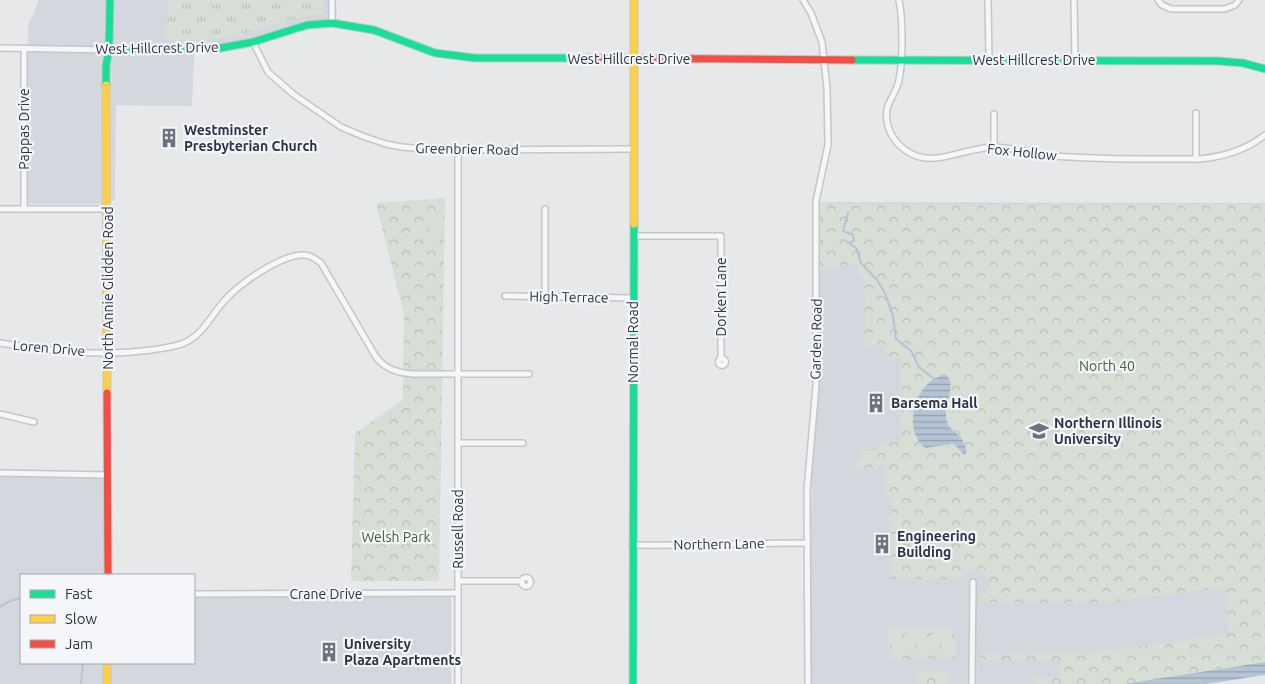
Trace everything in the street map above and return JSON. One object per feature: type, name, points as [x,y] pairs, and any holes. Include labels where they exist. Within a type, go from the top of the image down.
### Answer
[{"type":"street","name":"North Annie Glidden Road","points":[[108,574],[106,66],[110,0]]},
{"type":"street","points":[[332,0],[332,23]]},
{"type":"street","name":"Normal Road","points":[[633,684],[634,0]]},
{"type":"street","name":"Garden Road","points":[[803,0],[818,30],[825,60],[828,145],[826,161],[818,184],[816,201],[816,386],[809,455],[806,543],[808,684]]},
{"type":"street","name":"Fox Hollow","points":[[899,0],[901,13],[899,79],[886,114],[891,134],[902,148],[912,154],[930,159],[967,150],[994,147],[1077,158],[1196,159],[1212,158],[1236,151],[1265,135]]},
{"type":"street","points":[[988,0],[989,60]]},
{"type":"street","points":[[1074,0],[1075,61]]},
{"type":"street","points":[[1158,0],[1162,5],[1171,9],[1225,9],[1235,5],[1239,0]]},
{"type":"street","name":"West Hillcrest Drive","points":[[0,48],[200,50],[253,42],[307,25],[332,23],[374,30],[424,50],[466,58],[1218,61],[1243,63],[1265,69]]},
{"type":"street","name":"Greenbrier Road","points":[[253,42],[265,67],[274,78],[300,100],[341,127],[365,137],[402,148],[438,150],[633,149]]},
{"type":"street","name":"Pappas Drive","points":[[24,48],[24,209]]},
{"type":"street","points":[[1196,113],[1196,159]]},
{"type":"street","points":[[994,114],[994,147]]},
{"type":"street","name":"Russell Road","points":[[458,150],[458,684]]},
{"type":"street","points":[[0,209],[108,209]]},
{"type":"street","points":[[545,209],[545,296]]},
{"type":"street","name":"Dorken Lane","points":[[633,236],[722,236],[721,358]]},
{"type":"street","name":"Loren Drive","points":[[0,343],[47,351],[122,354],[169,347],[188,342],[197,335],[227,298],[263,271],[290,257],[304,255],[312,257],[321,263],[376,358],[384,366],[404,374],[458,373]]},
{"type":"street","name":"High Terrace","points":[[505,296],[633,298]]},
{"type":"street","points":[[0,343],[0,350]]},
{"type":"street","points":[[458,373],[529,374]]},
{"type":"street","points":[[0,414],[34,422]]},
{"type":"street","points":[[459,443],[523,443]]},
{"type":"street","points":[[0,473],[108,475]]},
{"type":"street","name":"Northern Lane","points":[[632,545],[684,546],[736,543],[806,543]]},
{"type":"street","points":[[458,581],[522,581]]},
{"type":"street","points":[[972,684],[973,582]]},
{"type":"street","name":"Crane Drive","points":[[195,594],[458,593]]},
{"type":"street","points":[[107,664],[107,684]]},
{"type":"shaded area","points":[[39,0],[336,0],[337,27],[299,31],[244,49],[194,54],[192,106],[116,105],[115,200],[101,204],[28,204],[28,26]]},
{"type":"shaded area","name":"North 40","points":[[817,202],[1265,203],[1265,660],[1075,684],[808,684]]},
{"type":"shaded area","points":[[0,474],[108,475],[108,574],[20,574],[20,664],[195,664],[195,595],[451,597],[451,684],[0,684]]},
{"type":"green space","points":[[168,0],[323,0],[323,14],[290,20],[228,37],[167,40]]},
{"type":"green space","name":"Welsh Park","points":[[445,198],[439,581],[351,581],[355,433],[403,400],[404,314],[376,203]]},
{"type":"green space","name":"North 40","points":[[817,202],[985,205],[1265,204],[1265,662],[1123,684],[1036,684],[1035,677],[1060,677],[1060,660],[980,660],[979,654],[1089,653],[1229,634],[1226,587],[1109,602],[979,602],[979,597],[990,585],[989,579],[978,570],[966,571],[958,579],[891,579],[891,524],[887,523],[888,513],[891,512],[891,498],[887,498],[887,469],[881,464],[876,469],[857,470],[858,457],[863,457],[863,451],[877,451],[878,443],[901,442],[901,406],[893,406],[893,396],[901,395],[901,359],[888,359],[883,346],[865,346],[864,277],[860,276],[857,265],[839,265],[838,269],[817,270]]},
{"type":"green space","points":[[430,216],[443,216],[443,236],[430,237]]},
{"type":"green space","points":[[889,628],[953,628],[955,630],[955,657],[953,659],[889,659]]},
{"type":"green space","points":[[892,634],[901,634],[901,654],[892,654]]},
{"type":"green space","points":[[904,634],[914,634],[914,654],[904,654]]},
{"type":"green space","points":[[917,634],[927,634],[927,654],[917,654]]},
{"type":"green space","points":[[930,634],[939,634],[939,654],[930,654]]},
{"type":"green space","points":[[942,634],[952,634],[952,654],[942,654]]},
{"type":"green space","points":[[921,671],[946,671],[948,672],[948,684],[919,684],[919,673]]},
{"type":"water","points":[[945,375],[951,387],[946,408],[946,418],[950,428],[963,441],[967,452],[964,455],[955,445],[951,444],[926,448],[918,440],[914,430],[913,418],[919,396],[926,386],[935,379]]},
{"type":"water","points":[[1265,662],[1265,675],[1206,684],[1123,684]]},
{"type":"waterway","points":[[848,213],[843,231],[853,235],[854,241],[849,243],[857,249],[861,263],[877,280],[885,293],[893,316],[896,339],[911,351],[919,367],[934,379]]},
{"type":"waterway","points":[[0,607],[20,598]]},
{"type":"waterway","points":[[81,684],[83,664]]},
{"type":"traffic: fast","points":[[106,85],[110,0]]},
{"type":"traffic: fast","points":[[109,50],[215,49],[253,42],[307,25],[332,23],[374,30],[435,53],[475,58],[593,58]]},
{"type":"traffic: fast","points":[[852,60],[1218,61],[1243,63],[1265,69]]},
{"type":"traffic: fast","points":[[633,684],[634,224]]},
{"type":"traffic: slow","points":[[634,0],[634,224]]},
{"type":"traffic: slow","points":[[106,85],[107,393]]},
{"type":"traffic: slow","points":[[107,664],[107,684]]},
{"type":"traffic: jam","points":[[593,58],[852,60]]},
{"type":"traffic: jam","points":[[107,393],[108,574]]},
{"type":"place","name":"Westminster Presbyterian Church","points":[[169,138]]},
{"type":"place","name":"Barsema Hall","points":[[876,403]]},
{"type":"place","name":"Northern Illinois University","points":[[1039,431]]},
{"type":"place","name":"Engineering Building","points":[[882,544]]},
{"type":"place","name":"University Plaza Apartments","points":[[329,652]]}]
